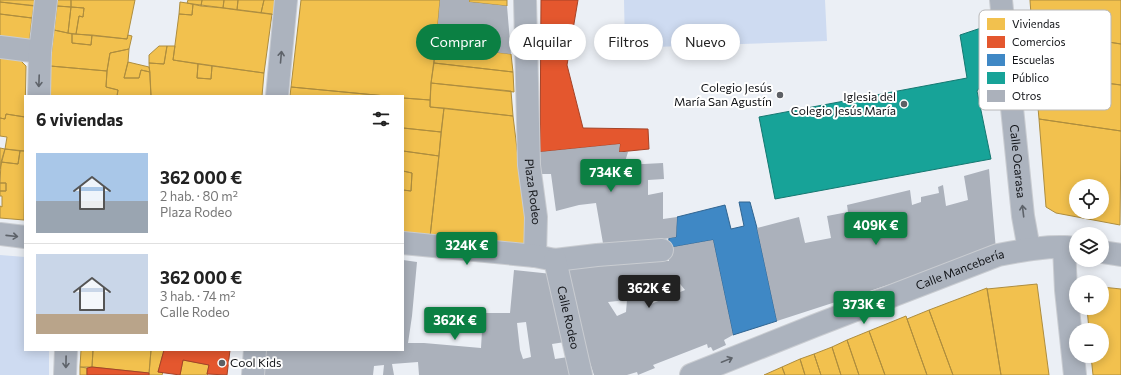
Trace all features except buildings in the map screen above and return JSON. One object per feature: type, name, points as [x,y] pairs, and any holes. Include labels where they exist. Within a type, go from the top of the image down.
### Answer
[{"type":"street","points":[[39,95],[40,52],[46,0]]},
{"type":"street","points":[[277,95],[286,0]]},
{"type":"street","name":"Plaza Rodeo","points":[[525,0],[529,164],[536,217],[545,258]]},
{"type":"street","name":"Calle Ocarasa","points":[[1001,0],[1002,10]]},
{"type":"street","points":[[0,47],[40,52]]},
{"type":"street","name":"Calle Ocarasa","points":[[1012,110],[1023,216],[1029,249]]},
{"type":"street","points":[[0,234],[24,237]]},
{"type":"street","points":[[404,243],[545,258],[662,250]]},
{"type":"street","name":"Calle Mancebería","points":[[691,375],[998,255],[1029,249],[1069,247]]},
{"type":"street","points":[[1109,253],[1121,255]]},
{"type":"street","name":"Calle Rodeo","points":[[545,258],[581,375]]},
{"type":"street","points":[[1069,258],[1066,290],[1075,375]]},
{"type":"street","points":[[65,375],[66,351]]},
{"type":"street","points":[[253,375],[255,351]]},
{"type":"shaded area","points":[[624,0],[825,0],[827,41],[740,44],[740,24],[671,24],[671,46],[663,47],[663,24],[624,24]]},
{"type":"shaded area","points":[[0,255],[24,257],[24,351],[49,351],[49,375],[0,375]]},
{"type":"place","name":"Colegio Jesús María San Agustín","points":[[780,95]]},
{"type":"place","name":"Iglesia del Colegio Jesús María","points":[[904,104]]},
{"type":"place","name":"Cool Kids","points":[[222,363]]}]
